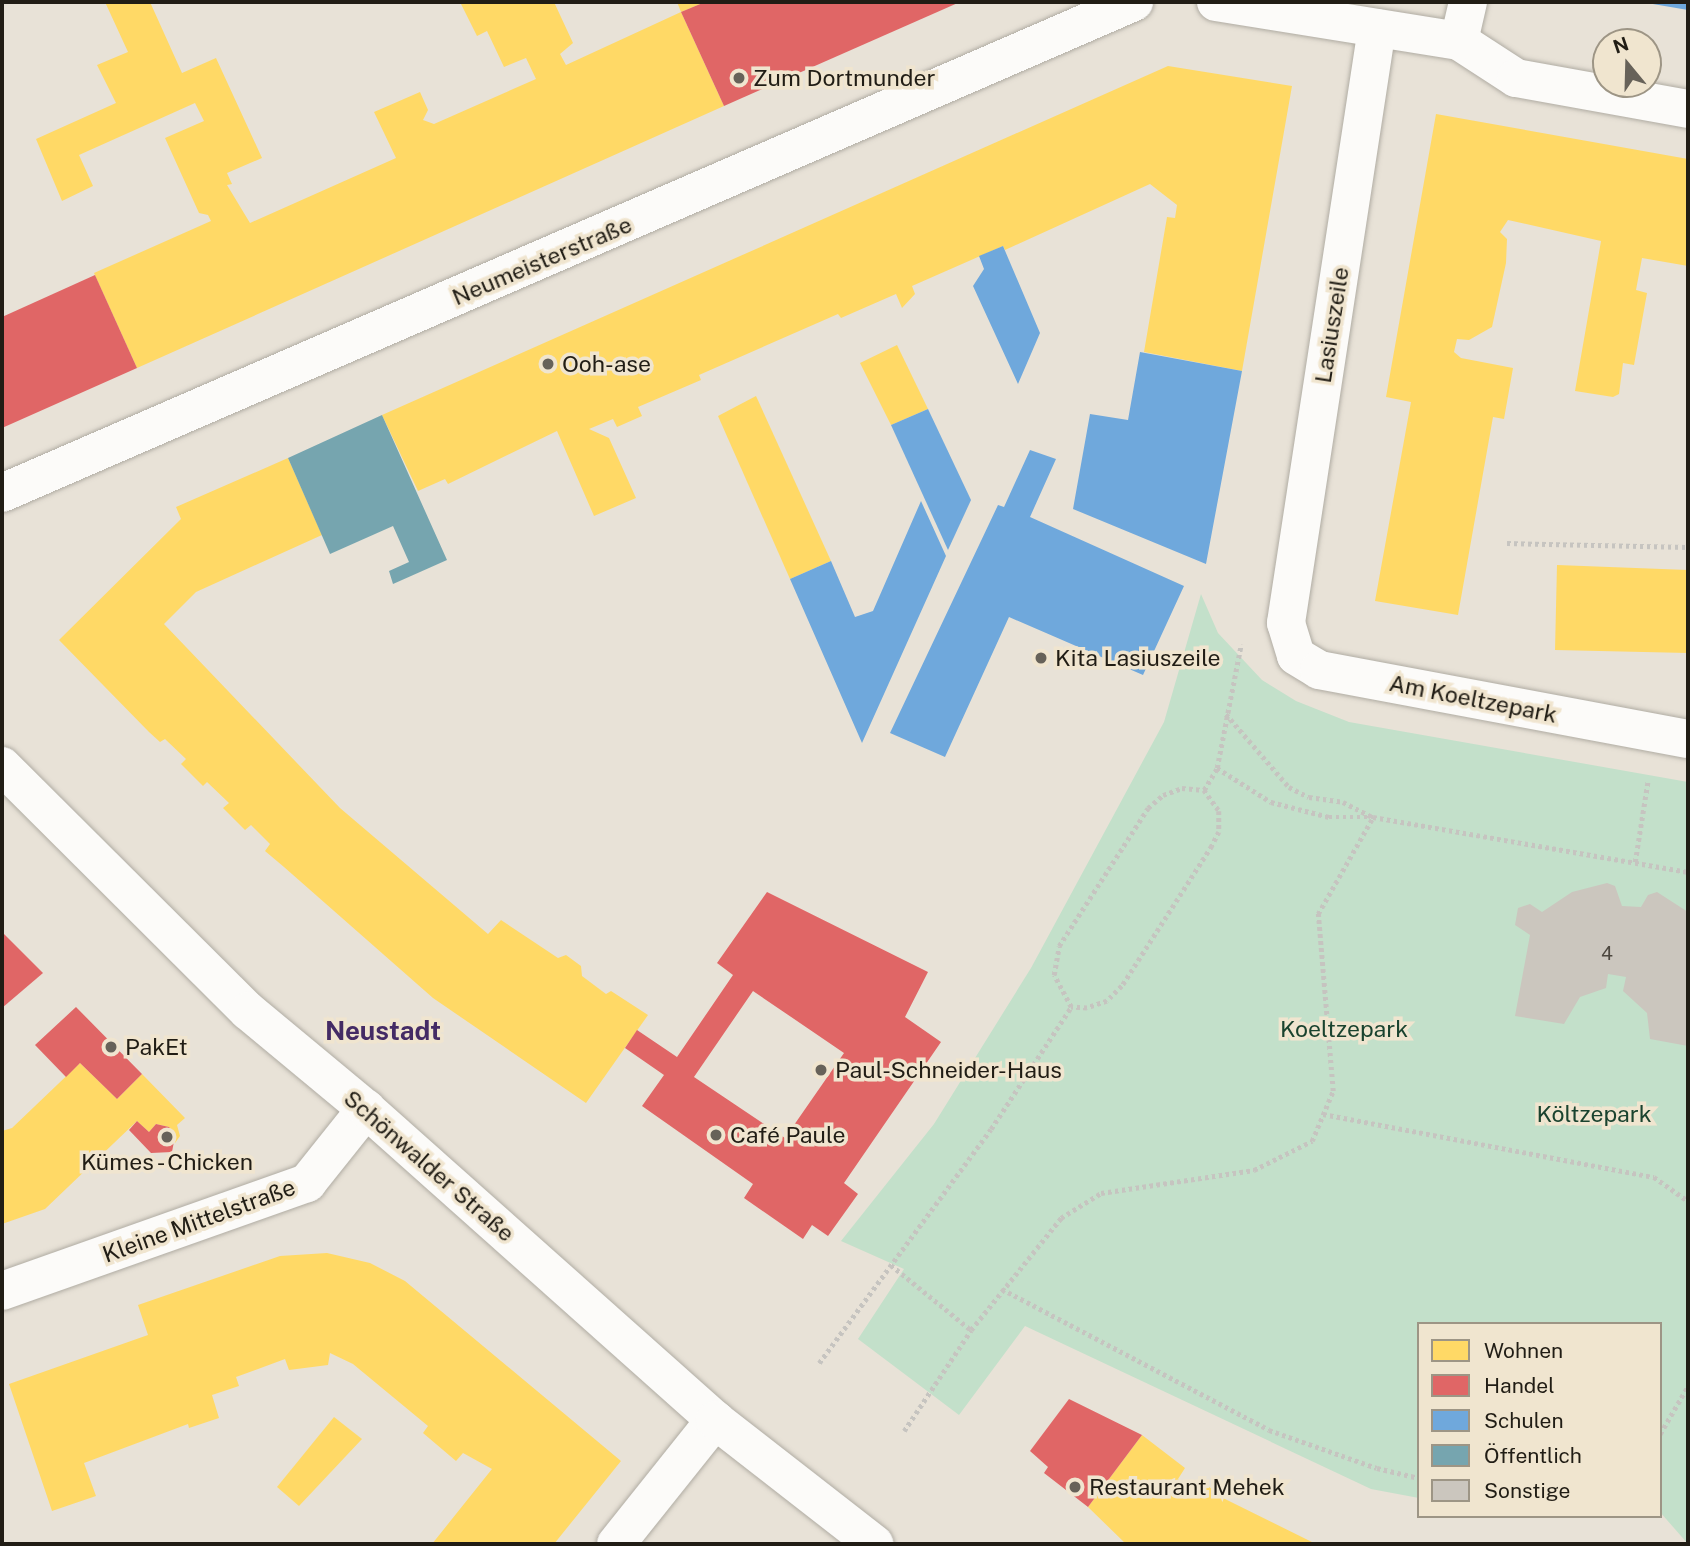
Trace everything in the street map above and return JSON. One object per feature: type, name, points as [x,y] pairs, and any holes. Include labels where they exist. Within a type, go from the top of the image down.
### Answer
[{"type":"street","name":"Neumeisterstraße","points":[[2,493],[1076,13],[1134,2]]},
{"type":"street","points":[[1216,2],[1459,41],[1516,78],[1688,109]]},
{"type":"street","points":[[1459,41],[1468,2]]},
{"type":"street","name":"Lasiuszeile","points":[[1286,623],[1377,28]]},
{"type":"street","name":"Am Koeltzepark","points":[[1286,623],[1296,656],[1319,670],[1688,739]]},
{"type":"street","name":"Schönwalder Straße","points":[[2,766],[248,1011],[366,1109],[715,1420],[874,1544]]},
{"type":"street","name":"Kleine Mittelstraße","points":[[2,1291],[307,1182],[366,1109]]},
{"type":"street","points":[[616,1544],[715,1420]]},
{"type":"path","points":[[1507,543],[1688,547]]},
{"type":"path","points":[[1204,790],[1217,768],[1241,640]]},
{"type":"path","points":[[1226,714],[1289,787],[1309,797],[1343,802],[1373,817]]},
{"type":"path","points":[[1217,768],[1271,803],[1329,817],[1373,817],[1688,872]]},
{"type":"path","points":[[1634,862],[1648,780]]},
{"type":"path","points":[[1071,1007],[1054,975],[1059,946],[1148,808],[1163,795],[1182,789],[1204,790]]},
{"type":"path","points":[[820,1363],[991,1129],[1071,1007],[1107,1001],[1122,986],[1219,832],[1219,811],[1204,790]]},
{"type":"path","points":[[904,1431],[971,1330],[1046,1232],[1101,1193],[1205,1180],[1275,1162],[1312,1141],[1333,1091],[1318,914],[1373,817]]},
{"type":"path","points":[[1323,1114],[1654,1177],[1688,1201]]},
{"type":"path","points":[[891,1265],[971,1330]]},
{"type":"path","points":[[1002,1289],[1269,1430],[1377,1468],[1417,1478]]},
{"type":"path","points":[[1662,1431],[1688,1386]]},
{"type":"green space","name":"Koeltzepark","points":[[1201,594],[1218,633],[1262,680],[1296,701],[1349,722],[1688,782],[1688,1544],[1662,1514],[1662,1322],[1417,1322],[1417,1498],[1371,1489],[1025,1326],[959,1415],[858,1339],[904,1269],[841,1241],[934,1124],[1031,968],[1164,722]]},
{"type":"building: Wohnen","points":[[105,2],[150,2],[182,73],[216,58],[262,158],[227,173],[232,184],[227,185],[250,223],[396,158],[374,112],[420,92],[428,110],[423,120],[434,124],[536,79],[526,58],[504,67],[487,31],[477,36],[460,2],[554,2],[573,43],[560,54],[566,65],[681,12],[724,106],[137,368],[94,273],[211,221],[208,215],[199,213],[165,138],[204,121],[195,103],[79,155],[93,186],[62,201],[36,139],[116,103],[97,65],[128,52]]},
{"type":"building: Wohnen","points":[[677,2],[705,2],[681,12]]},
{"type":"building: Wohnen","points":[[1168,66],[1292,86],[1242,371],[1144,352],[1167,217],[1175,218],[1177,205],[1150,184],[1005,250],[1003,246],[912,286],[915,294],[902,308],[896,294],[841,318],[838,314],[699,375],[701,380],[638,407],[642,416],[617,427],[613,419],[589,429],[609,438],[636,498],[594,516],[557,431],[448,484],[445,479],[418,491],[382,415]]},
{"type":"building: Wohnen","points":[[1436,114],[1688,159],[1688,266],[1642,258],[1636,290],[1647,293],[1634,365],[1623,363],[1619,394],[1613,397],[1575,391],[1601,241],[1508,220],[1500,232],[1507,239],[1506,263],[1492,327],[1469,340],[1457,339],[1454,352],[1461,358],[1513,368],[1504,419],[1493,417],[1458,615],[1375,601],[1411,402],[1386,397]]},
{"type":"building: Wohnen","points":[[897,345],[928,409],[891,425],[860,363]]},
{"type":"building: Wohnen","points":[[756,396],[831,561],[790,579],[718,416]]},
{"type":"building: Wohnen","points":[[288,458],[322,535],[196,592],[164,624],[340,808],[488,934],[501,920],[558,958],[566,955],[581,966],[582,976],[606,994],[611,991],[648,1015],[586,1103],[433,998],[265,851],[270,844],[251,825],[245,830],[223,808],[229,803],[207,782],[203,786],[181,764],[186,759],[165,739],[160,742],[149,732],[59,640],[181,519],[176,507]]},
{"type":"building: Wohnen","points":[[1557,565],[1688,570],[1688,653],[1555,650]]},
{"type":"building: Wohnen","points":[[80,1063],[117,1099],[142,1074],[185,1118],[177,1125],[180,1136],[175,1143],[169,1127],[156,1124],[149,1132],[137,1121],[45,1209],[2,1224],[2,1131],[12,1128]]},
{"type":"building: Wohnen","points":[[327,1253],[370,1263],[405,1281],[621,1461],[554,1544],[432,1544],[492,1469],[463,1453],[456,1461],[423,1433],[428,1426],[353,1364],[330,1353],[328,1365],[289,1370],[285,1359],[236,1377],[239,1386],[212,1395],[219,1418],[189,1428],[188,1424],[84,1463],[96,1496],[52,1511],[9,1384],[148,1335],[138,1305],[280,1256]]},
{"type":"building: Wohnen","points":[[334,1417],[362,1439],[299,1506],[277,1487]]},
{"type":"building: Wohnen","points":[[1142,1435],[1185,1468],[1178,1479],[1193,1490],[1200,1480],[1225,1499],[1316,1544],[1126,1544],[1088,1507]]},
{"type":"building: Handel","points":[[705,2],[960,2],[724,106],[681,12]]},
{"type":"building: Handel","points":[[95,275],[137,368],[2,428],[2,317]]},
{"type":"building: Handel","points":[[767,892],[928,972],[905,1017],[941,1042],[844,1183],[858,1194],[828,1236],[812,1225],[803,1239],[744,1198],[753,1184],[642,1106],[664,1075],[625,1048],[637,1030],[677,1057],[733,975],[717,963]],"holes":[[[753,991],[844,1053],[785,1138],[694,1077]]]},
{"type":"building: Handel","points":[[2,932],[43,973],[2,1008]]},
{"type":"building: Handel","points":[[76,1007],[142,1074],[117,1099],[80,1063],[66,1077],[35,1045]]},
{"type":"building: Handel","points":[[137,1121],[149,1132],[156,1124],[169,1127],[175,1136],[172,1152],[151,1153],[129,1130]]},
{"type":"building: Handel","points":[[1069,1399],[1142,1435],[1088,1507],[1044,1473],[1048,1467],[1030,1451]]},
{"type":"building: Schulen","points":[[1688,2],[1688,10],[1647,3]]},
{"type":"building: Schulen","points":[[1003,246],[1040,333],[1018,384],[973,286],[984,269],[979,256]]},
{"type":"building: Schulen","points":[[1140,352],[1242,371],[1206,564],[1073,509],[1090,414],[1128,420]]},
{"type":"building: Schulen","points":[[928,409],[971,500],[948,550],[891,425]]},
{"type":"building: Schulen","points":[[1030,450],[1056,459],[1030,517],[1184,586],[1143,675],[1009,617],[945,757],[890,733],[998,505],[1004,507]]},
{"type":"building: Schulen","points":[[921,501],[946,556],[862,743],[790,579],[831,561],[855,617],[873,611]]},
{"type":"building: Öffentlich","points":[[382,415],[447,560],[393,584],[389,571],[409,562],[393,526],[330,554],[288,458]]},
{"type":"building: Sonstige","points":[[1607,883],[1615,886],[1622,906],[1641,907],[1648,895],[1657,892],[1688,912],[1688,1046],[1650,1039],[1647,1013],[1623,991],[1626,977],[1608,974],[1606,988],[1580,997],[1564,1024],[1515,1016],[1530,935],[1515,925],[1518,908],[1530,904],[1542,912],[1572,892]]},
{"type":"place","name":"Zum Dortmunder","points":[[739,78]]},
{"type":"place","name":"Ooh-ase","points":[[548,364]]},
{"type":"place","name":"Kita Lasiuszeile","points":[[1041,658]]},
{"type":"place","name":"PakEt","points":[[111,1047]]},
{"type":"place","name":"Paul-Schneider-Haus","points":[[821,1070]]},
{"type":"place","name":"Café Paule","points":[[716,1135]]},
{"type":"place","name":"Kümes - Chicken","points":[[167,1137]]},
{"type":"place","name":"Restaurant Mehek","points":[[1075,1487]]},
{"type":"district","name":"Neustadt","points":[[383,1031]]},
{"type":"park label","name":"Költzepark","points":[[1594,1114]]}]
